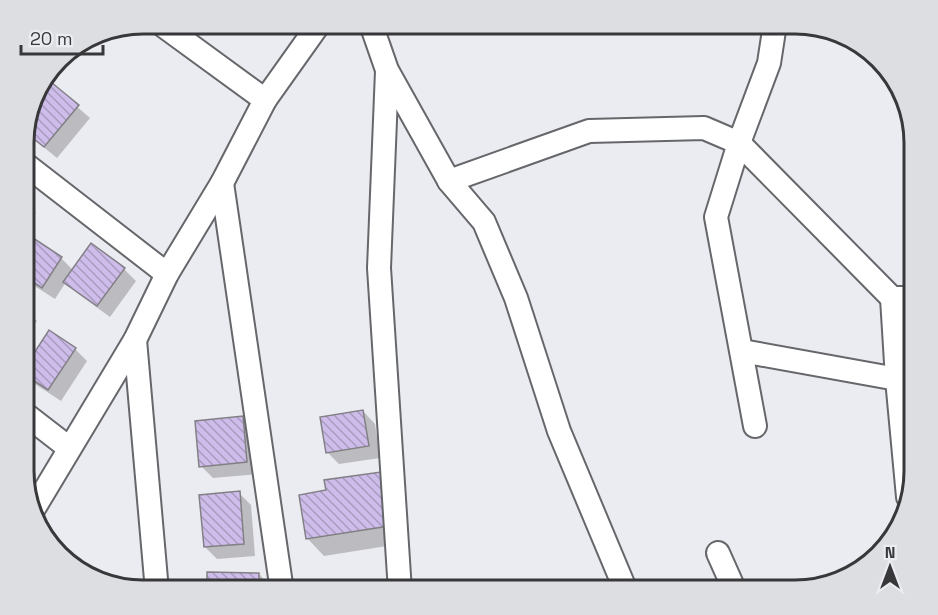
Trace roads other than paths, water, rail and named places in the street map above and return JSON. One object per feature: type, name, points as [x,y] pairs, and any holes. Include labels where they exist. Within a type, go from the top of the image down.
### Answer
[{"type":"street","points":[[175,34],[265,100]]},
{"type":"street","points":[[39,500],[135,340],[167,274],[222,183],[265,100],[312,34]]},
{"type":"street","points":[[374,34],[387,70],[448,181],[484,222],[516,298],[559,431],[621,580]]},
{"type":"street","points":[[755,426],[716,218],[739,143],[769,63],[773,34]]},
{"type":"street","points":[[387,70],[380,268],[399,580]]},
{"type":"street","points":[[448,181],[589,131],[704,128],[739,143],[903,298],[897,379],[903,443]]},
{"type":"street","points":[[34,171],[167,274]]},
{"type":"street","points":[[222,183],[280,580]]},
{"type":"street","points":[[135,340],[156,580]]},
{"type":"street","points":[[742,351],[897,379]]},
{"type":"street","points":[[34,421],[69,448]]},
{"type":"street","points":[[718,553],[730,580]]}]
